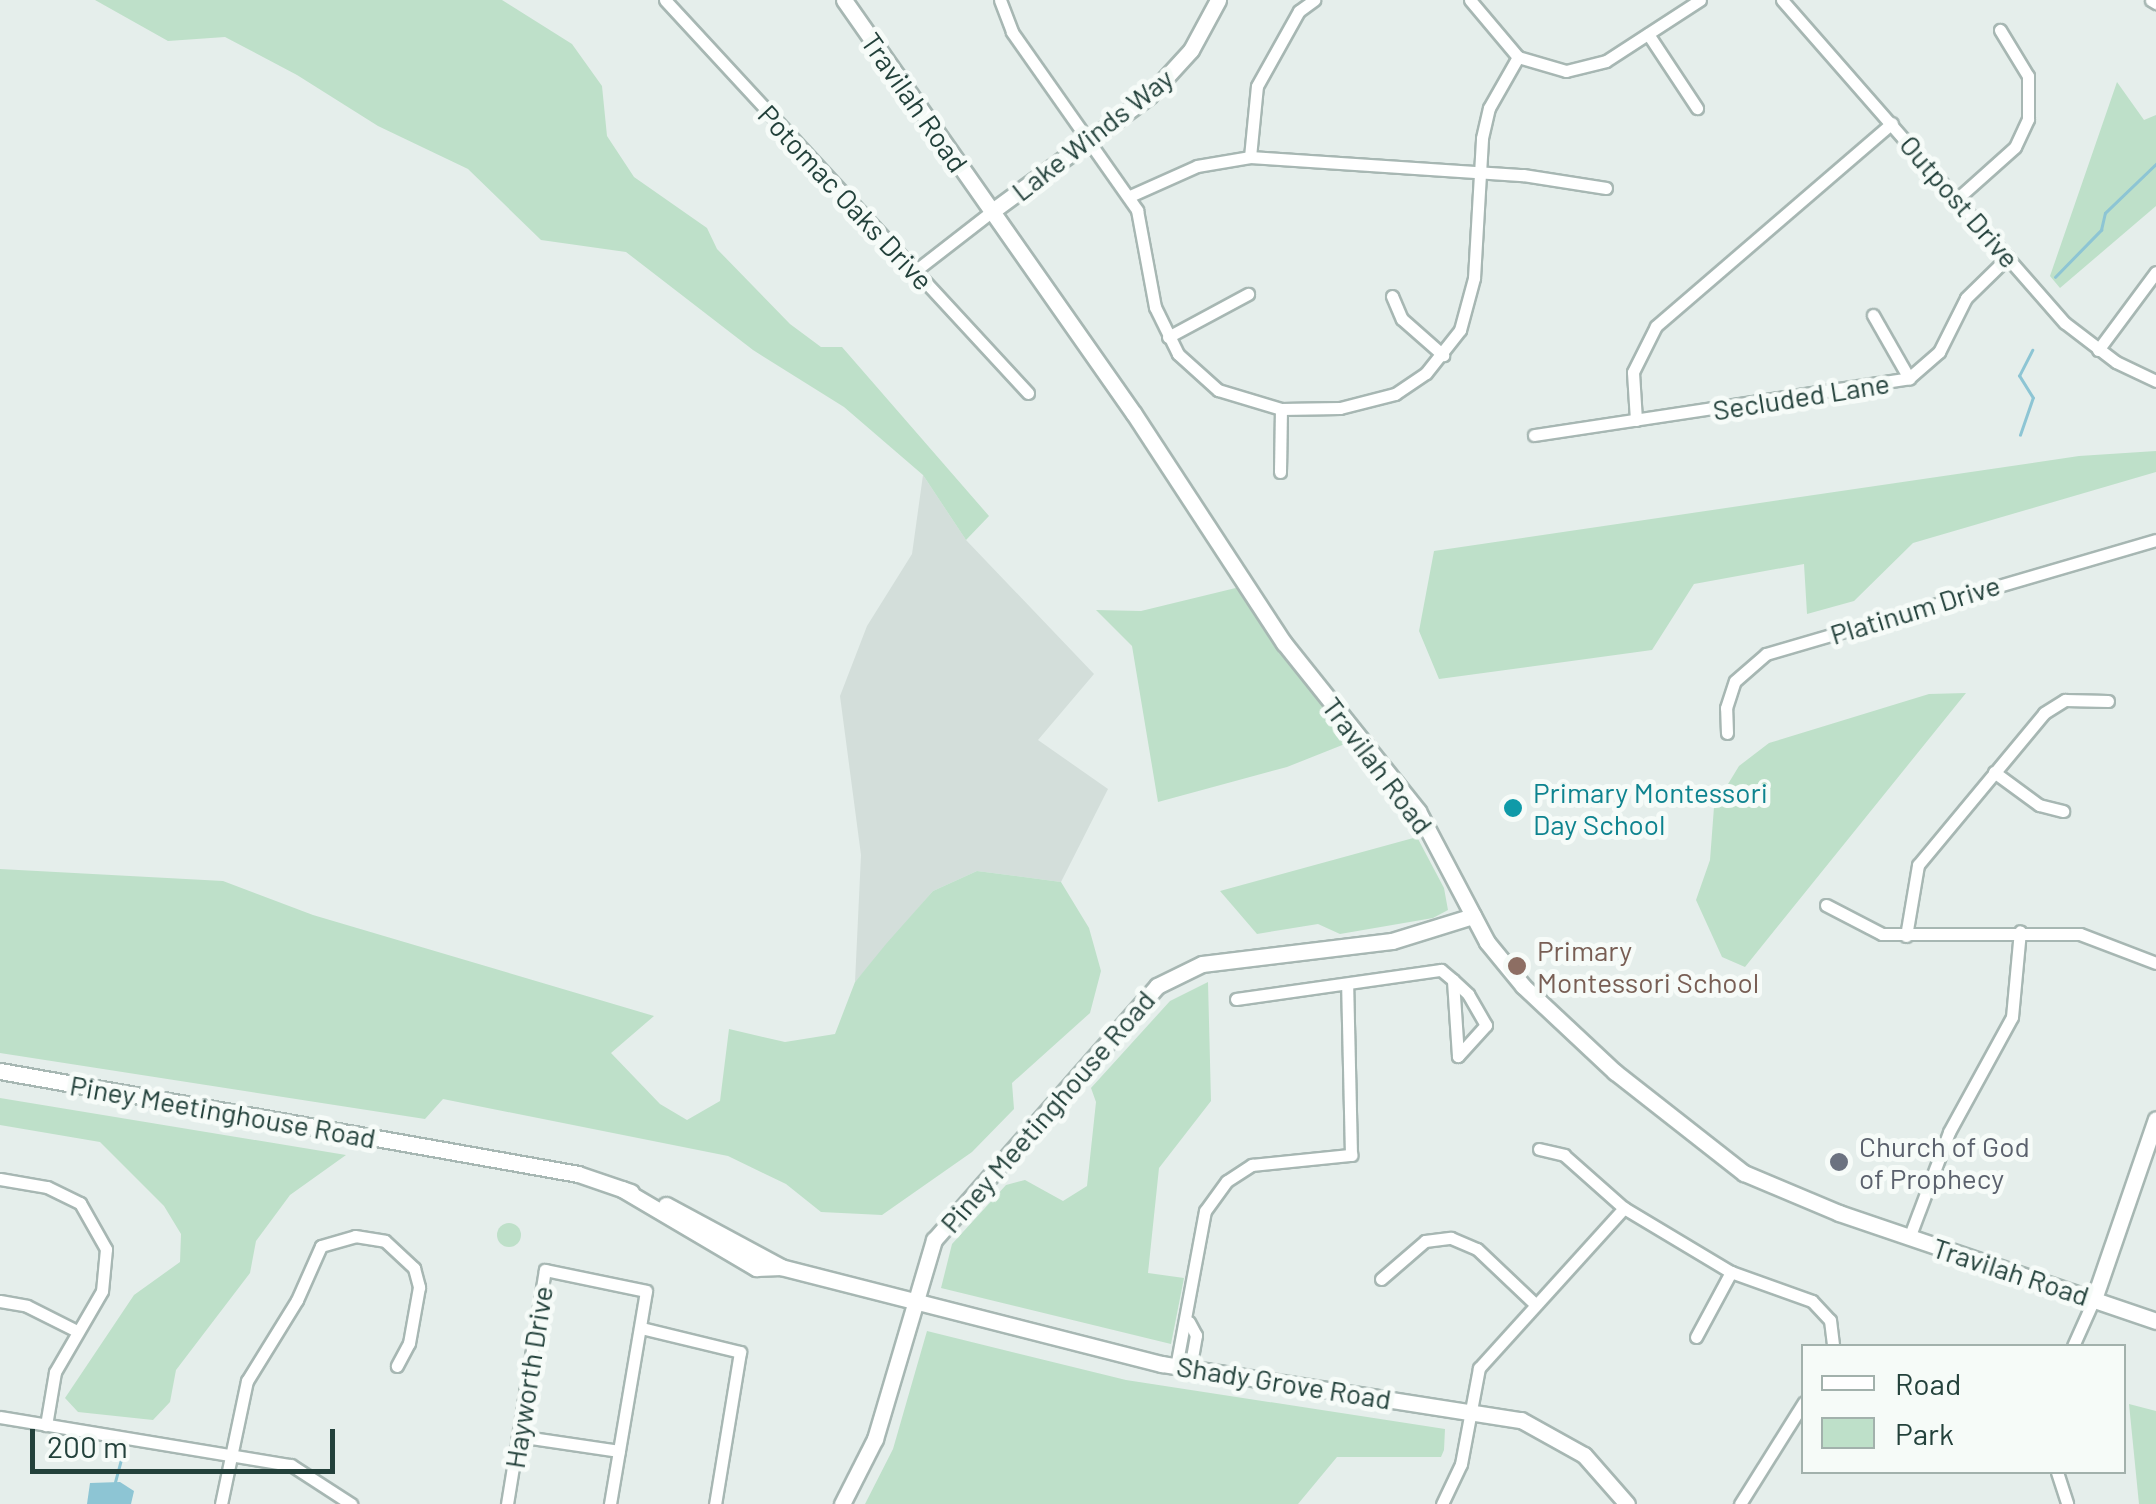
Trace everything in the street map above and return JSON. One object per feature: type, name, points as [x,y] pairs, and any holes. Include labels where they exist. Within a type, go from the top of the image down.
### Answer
[{"type":"main road","name":"Travilah Road","points":[[844,0],[1284,643],[1413,803],[1473,916],[1522,986],[1706,1148],[1770,1186],[2156,1321]]},
{"type":"main road","name":"Lake Winds Way","points":[[991,212],[1090,140],[1176,70],[1218,0]]},
{"type":"main road","name":"Piney Meetinghouse Road","points":[[0,1071],[578,1174],[622,1189],[716,1248],[756,1268],[782,1268],[916,1301],[934,1240],[949,1216],[1142,1000],[1174,974],[1218,960],[1392,941],[1473,916]]},
{"type":"main road","points":[[2094,1299],[2156,1119]]},
{"type":"main road","name":"Shady Grove Road","points":[[916,1301],[1183,1368],[1521,1420],[1565,1440],[1628,1504]]},
{"type":"main road","points":[[842,1504],[874,1439],[916,1301]]},
{"type":"street","name":"Potomac Oaks Drive","points":[[665,0],[1028,393]]},
{"type":"street","points":[[1000,0],[1012,32],[1130,196],[1168,337],[1218,390],[1281,409],[1379,400],[1409,386],[1442,356],[1471,300],[1480,174],[1490,108],[1518,57]]},
{"type":"street","points":[[1250,156],[1257,86],[1298,11],[1314,0]]},
{"type":"street","points":[[1470,0],[1518,57],[1549,69],[1583,69],[1700,0]]},
{"type":"street","name":"Outpost Drive","points":[[1782,0],[2064,323],[2098,350],[2156,380]]},
{"type":"street","points":[[1958,198],[2015,146],[2028,118],[2028,76],[2000,30]]},
{"type":"street","points":[[1648,34],[1696,108]]},
{"type":"street","points":[[1636,420],[1633,372],[1656,326],[1892,123]]},
{"type":"street","points":[[1130,196],[1197,166],[1250,156],[1606,188]]},
{"type":"street","points":[[915,272],[991,212]]},
{"type":"street","name":"Secluded Lane","points":[[1534,435],[1909,378],[1938,352],[1966,298],[2008,256]]},
{"type":"street","points":[[2098,350],[2156,272]]},
{"type":"street","points":[[1168,337],[1248,294]]},
{"type":"street","points":[[1392,296],[1402,319],[1442,356]]},
{"type":"street","points":[[1873,315],[1909,378]]},
{"type":"street","points":[[1280,472],[1281,409]]},
{"type":"street","name":"Platinum Drive","points":[[1727,733],[1726,708],[1735,681],[1766,654],[2156,540]]},
{"type":"street","points":[[1906,936],[1918,865],[1994,772],[2054,705],[2108,701]]},
{"type":"street","points":[[1994,772],[2039,805],[2063,812]]},
{"type":"street","points":[[1826,905],[1859,927],[1906,936],[2020,931],[2080,934],[2156,963]]},
{"type":"street","points":[[1910,1238],[1949,1132],[2012,1018],[2020,931]]},
{"type":"street","points":[[1236,999],[1441,970],[1453,980],[1486,1024],[1458,1056],[1453,980]]},
{"type":"street","points":[[1183,1368],[1196,1335],[1189,1322],[1205,1211],[1226,1182],[1252,1165],[1351,1155],[1347,984]]},
{"type":"street","points":[[1538,1150],[1564,1155],[1624,1208],[1731,1272],[1812,1301],[1830,1320],[1833,1344]]},
{"type":"street","points":[[0,1179],[65,1193],[100,1230],[108,1269],[102,1291],[55,1372],[46,1425]]},
{"type":"street","points":[[1447,1503],[1461,1464],[1479,1368],[1624,1208]]},
{"type":"street","points":[[221,1504],[247,1381],[297,1300],[321,1246],[355,1236],[385,1241],[414,1268],[419,1286],[397,1366]]},
{"type":"street","points":[[1381,1279],[1426,1241],[1451,1238],[1477,1249],[1536,1305]]},
{"type":"street","name":"Hayworth Drive","points":[[506,1504],[545,1270],[643,1286],[641,1328],[610,1504]]},
{"type":"street","points":[[1696,1338],[1731,1272]]},
{"type":"street","points":[[2074,1344],[2094,1299]]},
{"type":"street","points":[[0,1301],[27,1306],[77,1331]]},
{"type":"street","points":[[641,1328],[740,1352],[714,1504]]},
{"type":"street","points":[[1740,1504],[1801,1407]]},
{"type":"street","points":[[0,1417],[291,1464],[351,1504]]},
{"type":"street","points":[[518,1436],[619,1451]]},
{"type":"street","points":[[2058,1474],[2067,1503]]},
{"type":"shaded area","points":[[923,475],[966,540],[1094,674],[1038,740],[1108,789],[1061,882],[977,871],[933,891],[855,982],[861,855],[840,696],[867,626],[912,554]]},
{"type":"green space","points":[[95,0],[502,0],[572,44],[602,86],[607,136],[634,177],[707,228],[717,249],[790,324],[821,347],[842,347],[989,516],[966,540],[923,475],[844,407],[753,350],[626,252],[541,240],[468,169],[378,126],[297,75],[225,37],[168,41]]},
{"type":"green space","points":[[2117,82],[2144,120],[2156,115],[2156,206],[2060,288],[2050,276]]},
{"type":"green space","points":[[2156,451],[2156,472],[1913,543],[1854,601],[1807,614],[1804,564],[1694,584],[1652,650],[1439,679],[1419,631],[1434,551],[2079,456]]},
{"type":"green space","points":[[1248,585],[1360,738],[1287,767],[1158,802],[1132,646],[1096,610],[1141,611]]},
{"type":"green space","points":[[1966,693],[1745,967],[1722,957],[1696,900],[1710,860],[1714,807],[1739,766],[1769,743],[1929,694]]},
{"type":"green space","points":[[1417,837],[1444,888],[1448,910],[1433,918],[1340,934],[1318,924],[1257,934],[1220,891]]},
{"type":"green space","points":[[0,869],[223,881],[313,915],[654,1016],[611,1053],[660,1104],[687,1120],[720,1101],[729,1029],[785,1042],[835,1034],[855,982],[886,944],[933,891],[977,871],[1061,882],[1089,928],[1101,971],[1090,1013],[1012,1083],[1014,1109],[972,1152],[882,1215],[821,1212],[786,1184],[728,1156],[443,1099],[425,1119],[0,1053]]},
{"type":"green space","points":[[1208,982],[1211,1101],[1159,1168],[1148,1273],[1184,1278],[1171,1344],[941,1288],[952,1244],[1006,1185],[1025,1180],[1063,1201],[1087,1186],[1096,1102],[1091,1088],[1170,1001]]},
{"type":"green space","points":[[0,1098],[346,1155],[290,1195],[256,1241],[250,1273],[176,1370],[170,1402],[153,1420],[78,1412],[65,1398],[134,1295],[180,1262],[181,1234],[164,1206],[100,1142],[0,1125]]},
{"type":"green space","points":[[509,1223],[518,1226],[518,1244],[509,1247],[500,1244],[497,1235],[500,1226]]},
{"type":"green space","points":[[927,1331],[1126,1380],[1445,1429],[1444,1450],[1441,1457],[1337,1457],[1298,1504],[865,1504],[893,1449]]},
{"type":"green space","points":[[2129,1404],[2156,1411],[2156,1504],[2139,1504]]},
{"type":"water","points":[[120,1482],[134,1491],[131,1504],[87,1504],[90,1483]]},
{"type":"waterway","points":[[2055,277],[2101,230],[2105,213],[2156,164]]},
{"type":"waterway","points":[[2020,435],[2033,398],[2019,376],[2032,350]]},
{"type":"waterway","points":[[115,1482],[121,1459]]},
{"type":"place","name":"Primary Montessori Day School","points":[[1513,808]]},
{"type":"place","name":"Primary Montessori School","points":[[1517,966]]},
{"type":"place","name":"Church of God of Prophecy","points":[[1839,1162]]}]
